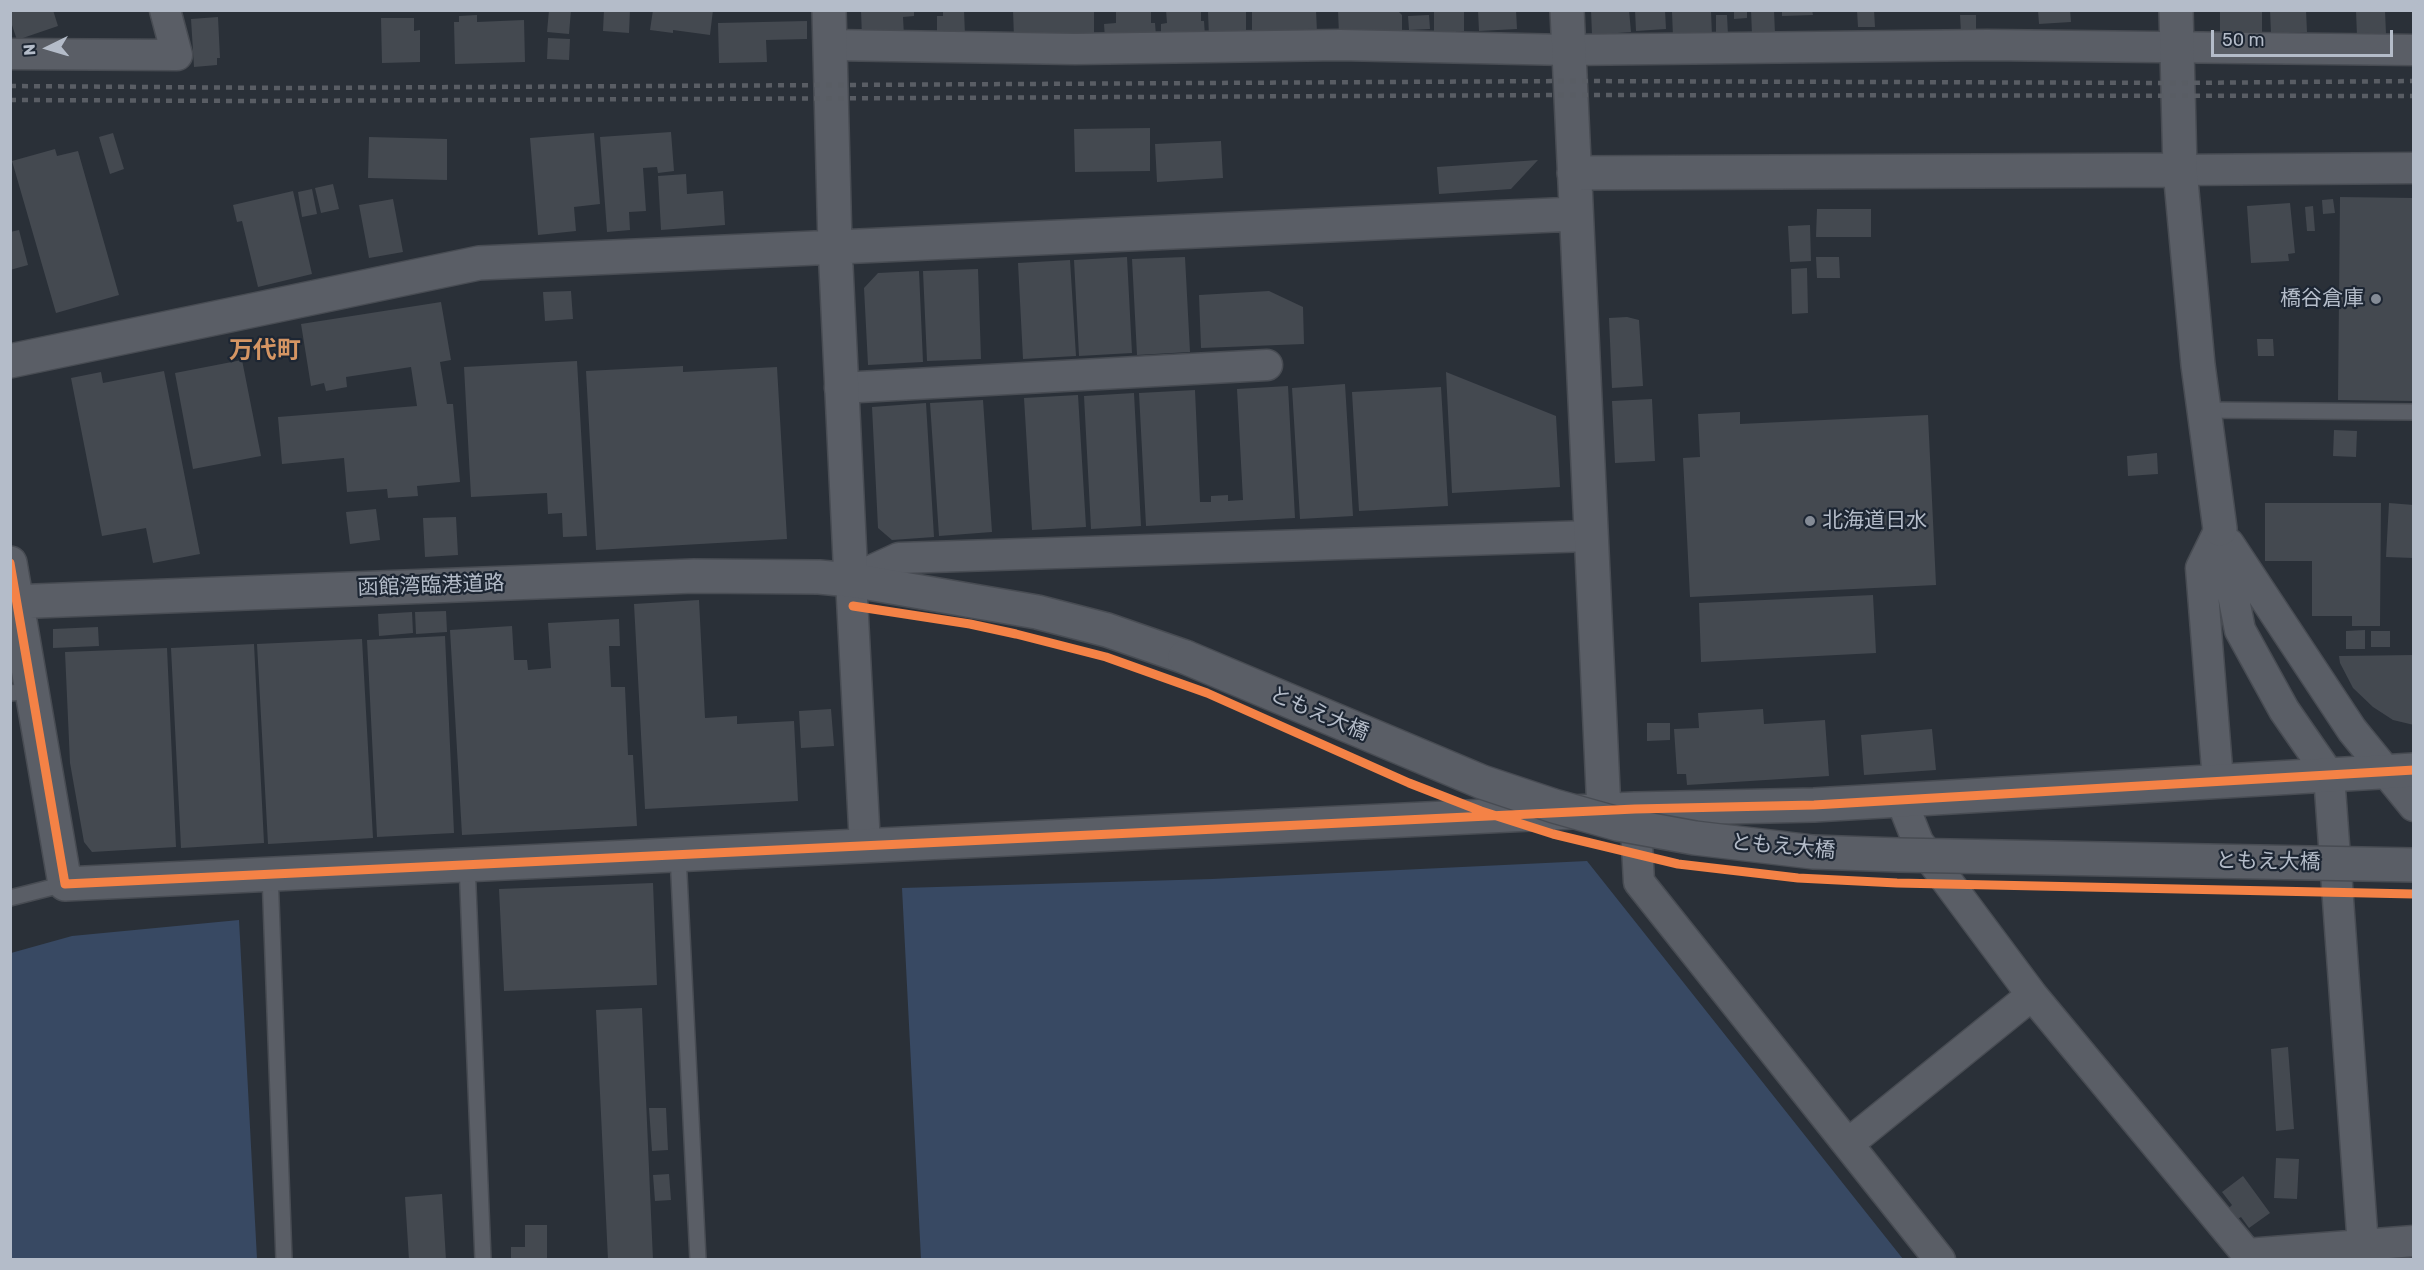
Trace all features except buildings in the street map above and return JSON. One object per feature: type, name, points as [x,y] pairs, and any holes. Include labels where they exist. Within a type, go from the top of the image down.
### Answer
[{"type":"street","points":[[10,54],[177,55],[165,10]]},
{"type":"street","points":[[829,10],[840,388],[865,844]]},
{"type":"street","points":[[1567,10],[1591,536],[1619,810],[1639,882],[1940,1260]]},
{"type":"street","points":[[2176,10],[2180,170],[2204,410],[2220,529],[2240,630],[2284,710],[2329,774],[2364,1252]]},
{"type":"street","points":[[830,45],[1075,49],[1340,45],[1568,50],[1975,45],[2414,50]]},
{"type":"street","points":[[1574,173],[2414,168]]},
{"type":"street","points":[[10,361],[479,263],[1576,214]]},
{"type":"street","points":[[840,388],[1267,365]]},
{"type":"street","points":[[2220,529],[2352,730],[2401,771],[2414,806]]},
{"type":"street","points":[[2218,782],[2201,568],[2220,529]]},
{"type":"street","points":[[851,580],[899,558],[1591,536]]},
{"type":"street","points":[[10,563],[21,692],[65,884],[865,844],[1619,810],[1814,805],[2401,771]]},
{"type":"street","name":"函館湾臨港道路","points":[[14,602],[694,576],[819,578],[851,580],[1036,612],[1107,630],[1185,657]]},
{"type":"street","name":"ともえ大橋","points":[[1185,657],[1482,782],[1618,824],[1695,838],[1813,852],[2414,865]]},
{"type":"street","points":[[1901,799],[1918,842],[2032,995],[2247,1254],[2364,1252],[2414,1241]]},
{"type":"street","points":[[1848,1144],[2032,995]]},
{"type":"lane","points":[[2204,410],[2414,412]]},
{"type":"lane","points":[[678,855],[698,1260]]},
{"type":"lane","points":[[467,863],[483,1260]]},
{"type":"lane","points":[[270,873],[284,1260]]},
{"type":"lane","points":[[10,898],[65,884]]},
{"type":"water","points":[[1587,861],[1903,1259],[921,1259],[902,888],[1212,879]]},
{"type":"water","points":[[239,920],[257,1259],[11,1259],[11,953],[72,936]]},
{"type":"railway","points":[[10,86],[287,88],[1570,81],[2178,83],[2414,81]]},
{"type":"railway","points":[[10,100],[1571,95],[2414,96]]},
{"type":"cycle path","points":[[10,563],[65,884],[1635,809],[1814,805],[2414,770]]},
{"type":"cycle path","points":[[853,606],[970,624],[1106,657],[1207,693],[1409,783],[1481,811],[1553,834],[1678,864],[1798,878],[1897,883],[2414,894]]},
{"type":"place","name":"橋谷倉庫","points":[[2376,299]]},
{"type":"place","name":"北海道日水","points":[[1810,521]]},
{"type":"district","name":"万代町","points":[[265,351]]}]
